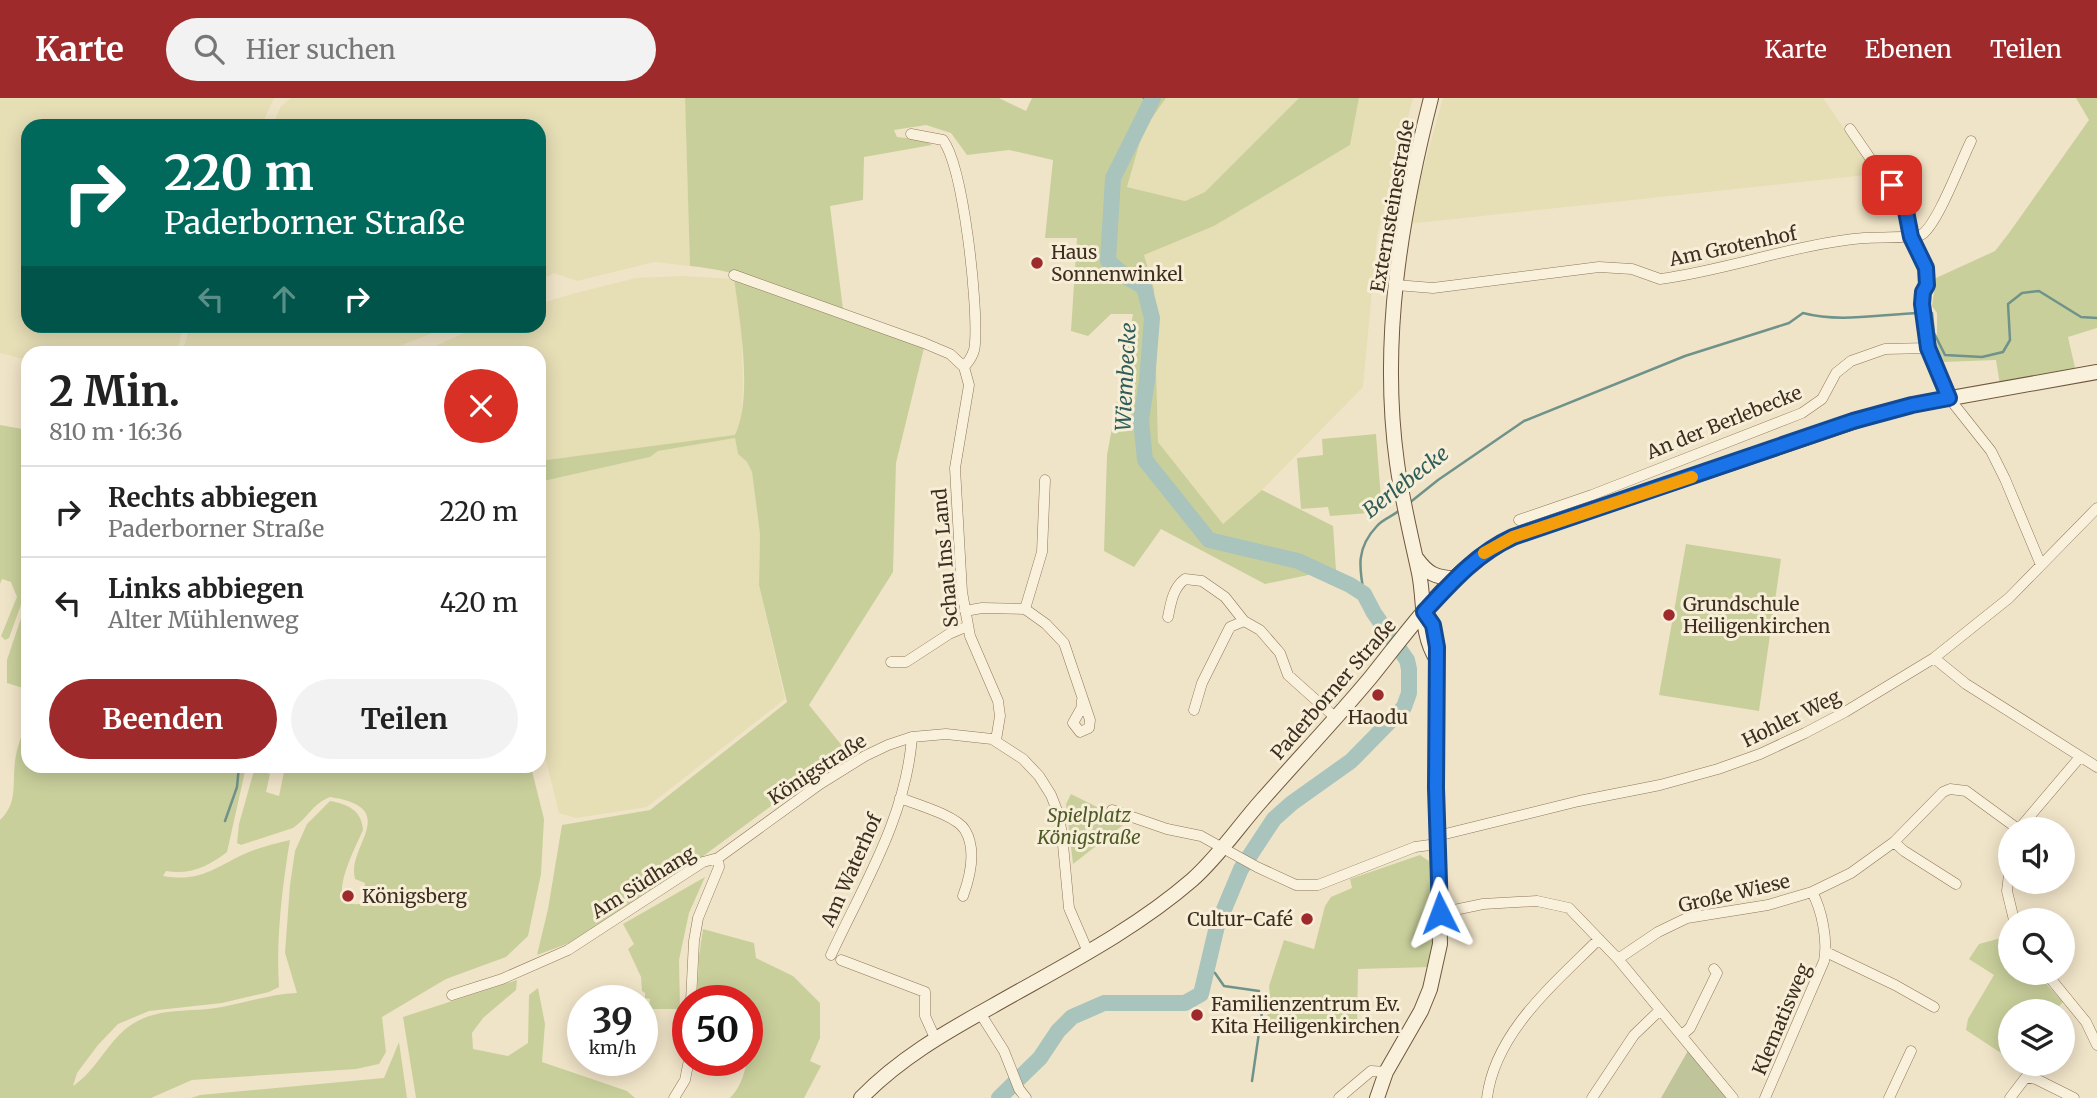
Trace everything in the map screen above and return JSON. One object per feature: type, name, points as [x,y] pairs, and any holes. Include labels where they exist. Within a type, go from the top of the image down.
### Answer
[{"type":"main road","name":"Externsteinestraße","points":[[1377,1098],[1386,1072],[1421,1011],[1430,989],[1440,944],[1435,632],[1424,612],[1401,489],[1392,407],[1396,285],[1412,178],[1431,98]]},
{"type":"main road","name":"Paderborner Straße","points":[[861,1098],[898,1064],[935,1038],[1088,952],[1160,907],[1194,878],[1336,718],[1454,578],[1489,549],[1513,537],[1853,421],[1912,405],[2097,372]]},
{"type":"main road","points":[[1416,558],[1434,575],[1454,578]]},
{"type":"street","points":[[1850,129],[1881,174],[1903,196],[1911,237],[1926,268],[1927,285],[1922,304],[1928,348],[1949,398],[1991,451],[2006,479],[2041,565]]},
{"type":"street","name":"Schau Ins Land","points":[[911,134],[943,140],[948,147],[957,177],[974,290],[975,345],[972,357],[964,367],[969,385],[955,468],[958,546],[970,636],[998,701],[1000,716],[996,740]]},
{"type":"street","points":[[1911,237],[1921,235],[1928,229],[1941,209],[1971,141]]},
{"type":"street","name":"Am Grotenhof","points":[[1396,285],[1433,288],[1599,267],[1632,269],[1660,279],[1840,241],[1899,235],[1911,237]]},
{"type":"street","points":[[734,275],[924,343],[950,354],[964,367]]},
{"type":"street","name":"An der Berlebecke","points":[[1519,520],[1592,495],[1802,413],[1822,399],[1836,373],[1851,361],[1885,349],[1928,348]]},
{"type":"street","points":[[1025,609],[1042,552],[1045,480]]},
{"type":"street","name":"Hohler Weg","points":[[1223,848],[1290,884],[1318,885],[1437,840],[1579,801],[1660,785],[1760,754],[1845,712],[1934,659],[2009,598],[2095,513]]},
{"type":"street","points":[[1168,617],[1171,600],[1180,583],[1189,578],[1214,588],[1244,621],[1268,638],[1280,653],[1288,675],[1336,718]]},
{"type":"street","points":[[965,611],[982,608],[1025,609],[1046,624],[1064,643],[1081,688],[1082,707],[1073,723],[1080,732],[1087,730],[1090,725],[1082,700]]},
{"type":"street","points":[[1194,710],[1202,683],[1230,627],[1244,621]]},
{"type":"street","points":[[891,662],[906,662],[949,634],[968,626]]},
{"type":"street","points":[[1934,659],[1966,684],[2097,767]]},
{"type":"street","name":"Königstraße","points":[[718,858],[820,784],[865,756],[912,737],[946,734],[996,740],[1019,756],[1040,776],[1051,794],[1062,834],[1069,908],[1088,952]]},
{"type":"street","name":"Am Waterhof","points":[[912,737],[911,756],[888,837],[836,958],[925,992],[925,1016],[935,1038]]},
{"type":"street","points":[[2028,817],[2080,757]]},
{"type":"street","name":"Große Wiese","points":[[1618,959],[1658,932],[1687,918],[1768,905],[1812,892],[1851,873],[1894,842],[1943,792],[1950,789],[1966,791],[2002,817]]},
{"type":"street","name":"Am Waterhof","points":[[900,798],[951,819],[965,829],[970,849],[971,876],[963,896]]},
{"type":"street","points":[[1112,810],[1167,829],[1201,836],[1223,848]]},
{"type":"street","points":[[1894,842],[1956,884]]},
{"type":"street","name":"Am Südhang","points":[[452,995],[502,979],[568,950],[703,862],[718,858],[719,866],[698,918],[692,985]]},
{"type":"street","name":"Klematisweg","points":[[1765,1098],[1824,961],[1826,952],[1819,910],[1812,892]]},
{"type":"street","points":[[1440,913],[1483,904],[1544,901],[1573,911],[1618,959],[1733,1098]]},
{"type":"street","points":[[1487,1098],[1494,1069],[1508,1040],[1550,989],[1599,939]]},
{"type":"street","name":"Klematisweg","points":[[1826,952],[1934,1007]]},
{"type":"street","points":[[1682,1035],[1696,1017],[1717,973],[1714,969]]},
{"type":"street","points":[[2056,985],[2086,1022],[2097,1045]]},
{"type":"street","points":[[1592,1098],[1634,1035],[1660,1010]]},
{"type":"street","points":[[980,1013],[1004,1051],[1019,1089],[1026,1098]]},
{"type":"street","points":[[1889,1098],[1911,1051]]},
{"type":"street","points":[[1339,1098],[1371,1071],[1386,1072]]},
{"type":"street","points":[[674,1098],[686,1076]]},
{"type":"street","points":[[2010,1098],[2026,1077],[2036,1079],[2074,1098]]},
{"type":"shaded area","points":[[0,98],[274,98],[264,119],[21,119],[21,333],[181,333],[179,346],[21,346],[21,358],[0,353]]},
{"type":"shaded area","points":[[291,98],[685,98],[690,266],[654,262],[577,281],[554,273],[546,277],[546,119],[275,119],[281,106]]},
{"type":"shaded area","points":[[1166,98],[1299,98],[1205,192],[1185,201],[1127,187],[1143,131]]},
{"type":"shaded area","points":[[1359,98],[1413,98],[1377,236],[1363,387],[1262,490],[1223,524],[1158,442],[1154,289],[1144,255],[1214,226],[1350,145]]},
{"type":"shaded area","points":[[1443,98],[1823,98],[1875,174],[1408,224]]},
{"type":"shaded area","points":[[682,276],[734,279],[742,332],[743,388],[741,424],[735,436],[546,460],[546,346],[435,346],[464,333],[546,333],[546,302],[636,278]]},
{"type":"shaded area","points":[[188,333],[432,333],[400,346],[184,346]]},
{"type":"shaded area","points":[[735,438],[738,454],[747,462],[752,472],[760,534],[759,585],[785,699],[647,807],[576,818],[559,813],[546,760],[546,480],[650,457],[658,451]]},
{"type":"green space","points":[[685,98],[999,98],[1026,111],[1032,98],[1166,98],[1143,131],[1127,187],[1185,201],[1205,192],[1299,98],[1359,98],[1350,145],[1214,226],[1144,255],[1154,289],[1158,442],[1223,524],[1262,490],[1333,526],[1337,585],[1318,573],[1265,584],[1161,529],[1134,567],[1104,551],[1107,455],[1133,314],[1111,314],[1088,336],[1071,331],[1077,238],[1045,238],[1053,160],[1009,150],[967,155],[951,133],[926,125],[894,130],[897,137],[924,140],[932,145],[864,157],[863,200],[830,206],[843,309],[749,277],[690,266]]},
{"type":"green space","points":[[2076,98],[2097,98],[2097,328],[2068,337],[2076,372],[2000,385],[1996,360],[1943,362],[1937,346],[1937,313],[1932,306],[1936,278],[1995,251],[2009,233],[2089,120]]},
{"type":"green space","points":[[734,279],[924,348],[896,463],[893,572],[809,705],[852,758],[801,784],[687,868],[572,942],[537,955],[548,909],[562,825],[650,810],[787,702],[759,585],[760,534],[752,472],[747,462],[738,454],[735,438],[658,451],[650,457],[546,480],[546,460],[735,435],[743,401],[742,337]]},
{"type":"green space","points":[[0,425],[21,429],[21,605],[9,638],[5,640],[1,636],[17,597],[11,582],[2,579],[0,584]]},
{"type":"green space","points":[[1376,434],[1382,512],[1330,516],[1328,507],[1301,509],[1297,458],[1323,455],[1322,439]]},
{"type":"green space","points":[[1686,544],[1781,559],[1759,711],[1659,695]]},
{"type":"green space","points":[[21,618],[21,687],[7,683],[7,660]]},
{"type":"green space","points":[[21,737],[21,773],[245,773],[227,852],[198,869],[166,871],[163,876],[196,876],[253,850],[290,840],[280,914],[279,987],[269,992],[222,1003],[149,1011],[118,1024],[77,1073],[73,1086],[88,1073],[120,1034],[139,1020],[162,1013],[222,1007],[297,993],[285,953],[295,851],[307,824],[330,801],[352,809],[362,823],[363,830],[347,867],[342,889],[347,902],[363,904],[365,883],[355,879],[354,866],[368,819],[363,810],[352,802],[330,797],[319,803],[293,828],[241,845],[237,843],[239,824],[253,773],[270,774],[266,792],[279,796],[284,773],[532,773],[544,819],[541,874],[528,936],[506,957],[446,979],[382,1017],[386,1052],[379,1064],[356,1069],[192,1080],[151,1098],[0,1098],[0,820],[12,800]]},
{"type":"green space","name":"Spielplatz Königstraße","points":[[1071,794],[1127,822],[1073,864],[1066,804]]},
{"type":"green space","points":[[1420,855],[1432,866],[1436,911],[1432,967],[1358,969],[1357,1029],[1263,1028],[1271,1005],[1269,986],[1284,940],[1314,949],[1325,906],[1331,897],[1352,888],[1350,879]]},
{"type":"green space","points":[[705,877],[689,913],[679,960],[680,985],[672,985],[672,1009],[658,1009],[658,985],[642,985],[641,977],[628,949],[634,944],[623,924]]},
{"type":"green space","points":[[703,929],[754,943],[756,958],[793,976],[820,1003],[820,1038],[810,1061],[821,1066],[804,1098],[730,1098],[743,1076],[763,1076],[763,985],[698,985]]},
{"type":"green space","points":[[1998,939],[1998,985],[2047,985],[2060,999],[1998,999],[1998,1051],[1966,1030],[1968,1019],[1994,975],[1969,959],[1979,944]]},
{"type":"green space","points":[[517,980],[516,990],[483,1018],[472,1033],[473,1049],[508,1056],[528,1043],[529,995],[538,988],[545,1024],[542,1062],[567,1071],[567,1076],[583,1076],[627,1091],[635,1098],[416,1098],[403,1017]]},
{"type":"green space","points":[[399,1042],[407,1098],[191,1098],[384,1078]]},
{"type":"green space","points":[[1689,1049],[1727,1098],[1661,1098]]},
{"type":"waterway","points":[[1144,98],[1150,103]]},
{"type":"waterway","name":"Berlebecke","points":[[999,1098],[1040,1058],[1058,1031],[1072,1017],[1104,1003],[1185,1003],[1201,994],[1217,926],[1241,869],[1274,819],[1351,761],[1404,707],[1409,693],[1407,660],[1364,594],[1298,561],[1209,540],[1145,460],[1141,420],[1152,318],[1144,287],[1125,276],[1108,261],[1113,178],[1153,98]]},
{"type":"waterway","name":"Berlebecke","points":[[1926,313],[1932,313],[1934,333],[1945,355],[1982,357],[2003,352],[2010,340],[2008,304],[2022,293],[2039,291],[2081,317],[2097,318]]},
{"type":"waterway","name":"Berlebecke","points":[[1408,504],[1524,421],[1685,356],[1789,323],[1803,313],[1846,318],[1920,313]]},
{"type":"waterway","name":"Berlebecke","points":[[1364,594],[1360,566],[1365,542],[1379,524],[1400,510]]},
{"type":"waterway","points":[[225,821],[237,787],[238,773]]},
{"type":"waterway","points":[[1206,970],[1215,973],[1224,986],[1259,991]]},
{"type":"waterway","points":[[1252,1081],[1263,1005]]},
{"type":"slow traffic","points":[[1484,553],[1513,537],[1692,477]]},
{"type":"place","name":"Haus Sonnenwinkel","points":[[1037,263]]},
{"type":"place","name":"Grundschule Heiligenkirchen","points":[[1669,615]]},
{"type":"place","name":"Haodu","points":[[1378,695]]},
{"type":"place","name":"Königsberg","points":[[348,896]]},
{"type":"place","name":"Cultur-Café","points":[[1307,919]]},
{"type":"place","name":"Familienzentrum Ev. Kita Heiligenkirchen","points":[[1197,1015]]},
{"type":"route","points":[[1440,913],[1436,788],[1437,647],[1433,625],[1424,612],[1464,569],[1489,549],[1513,537],[1880,412],[1949,398],[1928,348],[1923,321],[1926,268],[1911,237],[1903,196],[1892,185]]},
{"type":"water label","name":"Wiembecke","points":[[1126,377]]}]
